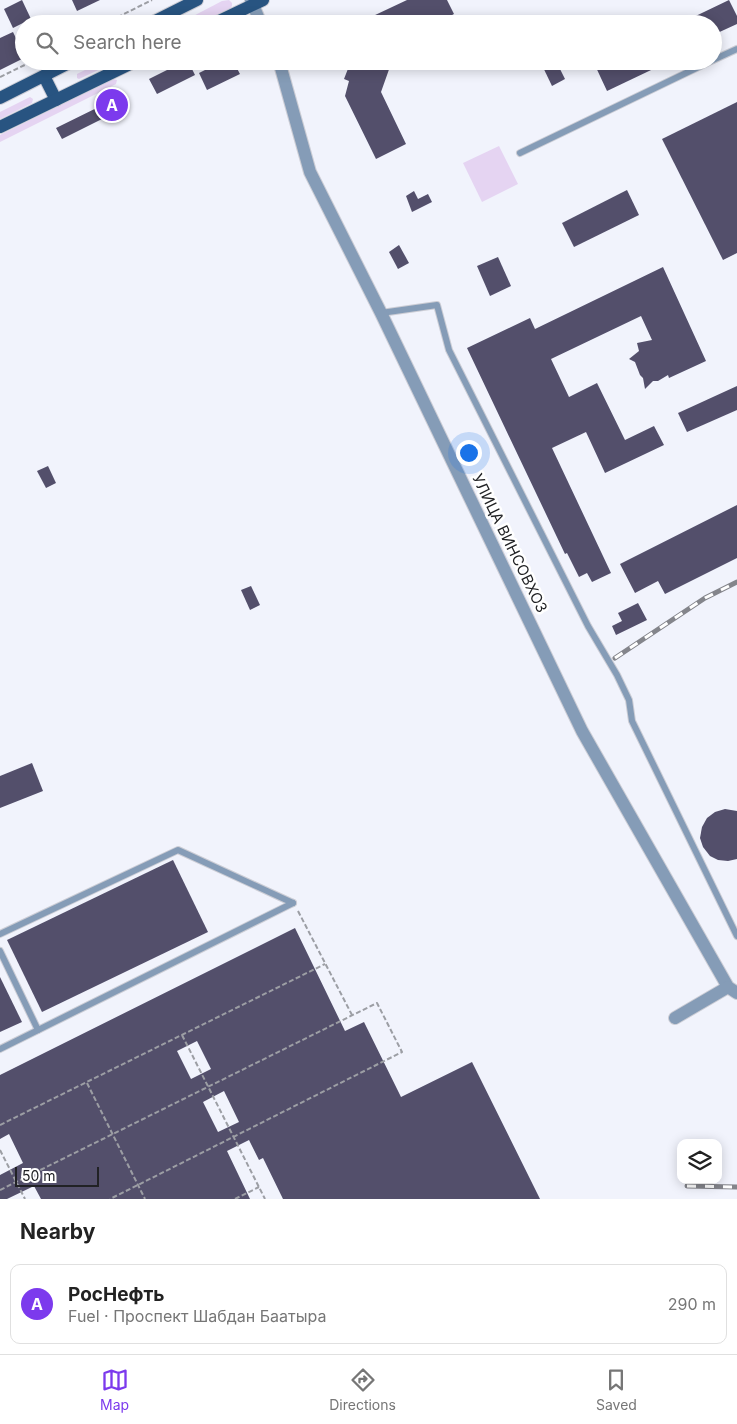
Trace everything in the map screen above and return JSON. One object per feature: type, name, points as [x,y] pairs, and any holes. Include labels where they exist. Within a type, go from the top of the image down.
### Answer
[{"type":"main road","points":[[167,15],[197,0]]},
{"type":"main road","points":[[230,15],[255,2]]},
{"type":"main road","points":[[0,98],[56,70]]},
{"type":"main road","points":[[0,127],[118,70]]},
{"type":"main road","points":[[44,76],[56,100]]},
{"type":"street","points":[[255,2],[259,15]]},
{"type":"street","name":"УЛИЦА ВИНСОВХОЗ","points":[[282,70],[310,172],[381,313],[582,732],[733,990]]},
{"type":"street","points":[[676,1018],[733,990]]},
{"type":"lane","points":[[722,56],[737,49]]},
{"type":"lane","points":[[520,153],[693,70]]},
{"type":"lane","points":[[381,313],[437,305],[449,350],[588,626],[617,675],[629,700],[632,721],[737,936]]},
{"type":"lane","points":[[0,934],[178,850],[293,903]]},
{"type":"lane","points":[[0,1049],[293,903]]},
{"type":"lane","points":[[0,951],[38,1030]]},
{"type":"path","points":[[122,15],[152,0]]},
{"type":"path","points":[[0,76],[15,69]]},
{"type":"path","points":[[293,903],[352,1015]]},
{"type":"path","points":[[0,1125],[326,964]]},
{"type":"path","points":[[0,1190],[377,1003],[402,1052],[110,1199]]},
{"type":"path","points":[[182,1035],[265,1199]]},
{"type":"path","points":[[87,1082],[145,1199]]},
{"type":"path","points":[[0,1150],[25,1199]]},
{"type":"path","points":[[235,1199],[260,1187]]},
{"type":"shaded area","points":[[229,0],[232,3],[229,10],[219,15],[195,15],[222,1]]},
{"type":"shaded area","points":[[85,70],[98,70],[79,79],[77,74]]},
{"type":"shaded area","points":[[113,79],[117,80],[116,84],[0,142],[0,135]]},
{"type":"shaded area","points":[[30,97],[33,99],[32,103],[0,119],[0,112]]},
{"type":"shaded area","points":[[499,146],[518,184],[482,202],[463,163]]},
{"type":"building","points":[[22,0],[29,15],[15,15],[15,27],[13,28],[4,9]]},
{"type":"building","points":[[72,0],[100,0],[77,11]]},
{"type":"building","points":[[407,0],[447,0],[454,14],[452,15],[375,15]]},
{"type":"building","points":[[729,0],[737,16],[737,24],[722,31],[722,15],[698,15]]},
{"type":"building","points":[[13,32],[15,36],[15,62],[0,70],[0,38]]},
{"type":"building","points":[[167,70],[192,70],[195,75],[157,94],[149,79]]},
{"type":"building","points":[[205,70],[238,70],[240,74],[207,90],[199,73]]},
{"type":"building","points":[[348,70],[389,70],[381,92],[406,144],[376,159],[345,96],[349,81],[344,79]]},
{"type":"building","points":[[544,70],[560,70],[565,79],[552,86]]},
{"type":"building","points":[[597,70],[651,70],[607,91]]},
{"type":"building","points":[[123,95],[127,104],[62,139],[56,128]]},
{"type":"building","points":[[737,102],[737,253],[723,260],[662,139]]},
{"type":"building","points":[[627,190],[639,215],[574,247],[562,223]]},
{"type":"building","points":[[414,191],[418,199],[428,194],[432,202],[412,212],[406,196]]},
{"type":"building","points":[[399,245],[409,263],[398,269],[389,252]]},
{"type":"building","points":[[498,257],[511,286],[490,296],[477,266]]},
{"type":"building","points":[[663,267],[706,361],[669,378],[668,375],[658,381],[653,381],[645,389],[643,378],[635,362],[629,359],[639,351],[637,343],[652,340],[641,316],[551,359],[569,397],[597,383],[625,440],[654,426],[664,445],[605,473],[586,432],[552,448],[611,573],[592,582],[587,573],[579,577],[567,553],[565,554],[467,348],[530,318],[535,329]]},
{"type":"building","points":[[737,386],[737,410],[687,432],[678,413]]},
{"type":"building","points":[[48,466],[56,483],[46,488],[37,471]]},
{"type":"building","points":[[737,505],[737,558],[665,594],[658,581],[635,593],[620,564]]},
{"type":"building","points":[[251,586],[260,605],[250,610],[241,590]]},
{"type":"building","points":[[638,603],[647,620],[616,635],[612,626],[622,621],[618,613]]},
{"type":"building","points":[[32,763],[43,791],[0,808],[0,776]]},
{"type":"building","points":[[725,809],[737,811],[737,859],[728,861],[718,860],[710,856],[703,847],[700,838],[702,827],[707,818],[715,812]]},
{"type":"building","points":[[173,860],[208,932],[42,1012],[7,940]]},
{"type":"building","points":[[295,928],[345,1031],[364,1022],[401,1097],[472,1062],[540,1199],[283,1199],[263,1158],[259,1160],[249,1140],[227,1151],[250,1199],[41,1199],[34,1186],[7,1199],[0,1199],[0,1175],[23,1163],[9,1134],[0,1139],[0,1075]],"holes":[[[197,1041],[211,1069],[191,1079],[177,1051]],[[224,1091],[239,1122],[218,1132],[203,1102]]]},
{"type":"building","points":[[0,977],[22,1022],[0,1032]]},
{"type":"railway","points":[[615,658],[705,598],[737,582]]},
{"type":"railway","points":[[687,1186],[737,1187]]},
{"type":"place","name":"РосНефть","points":[[112,105]]}]
